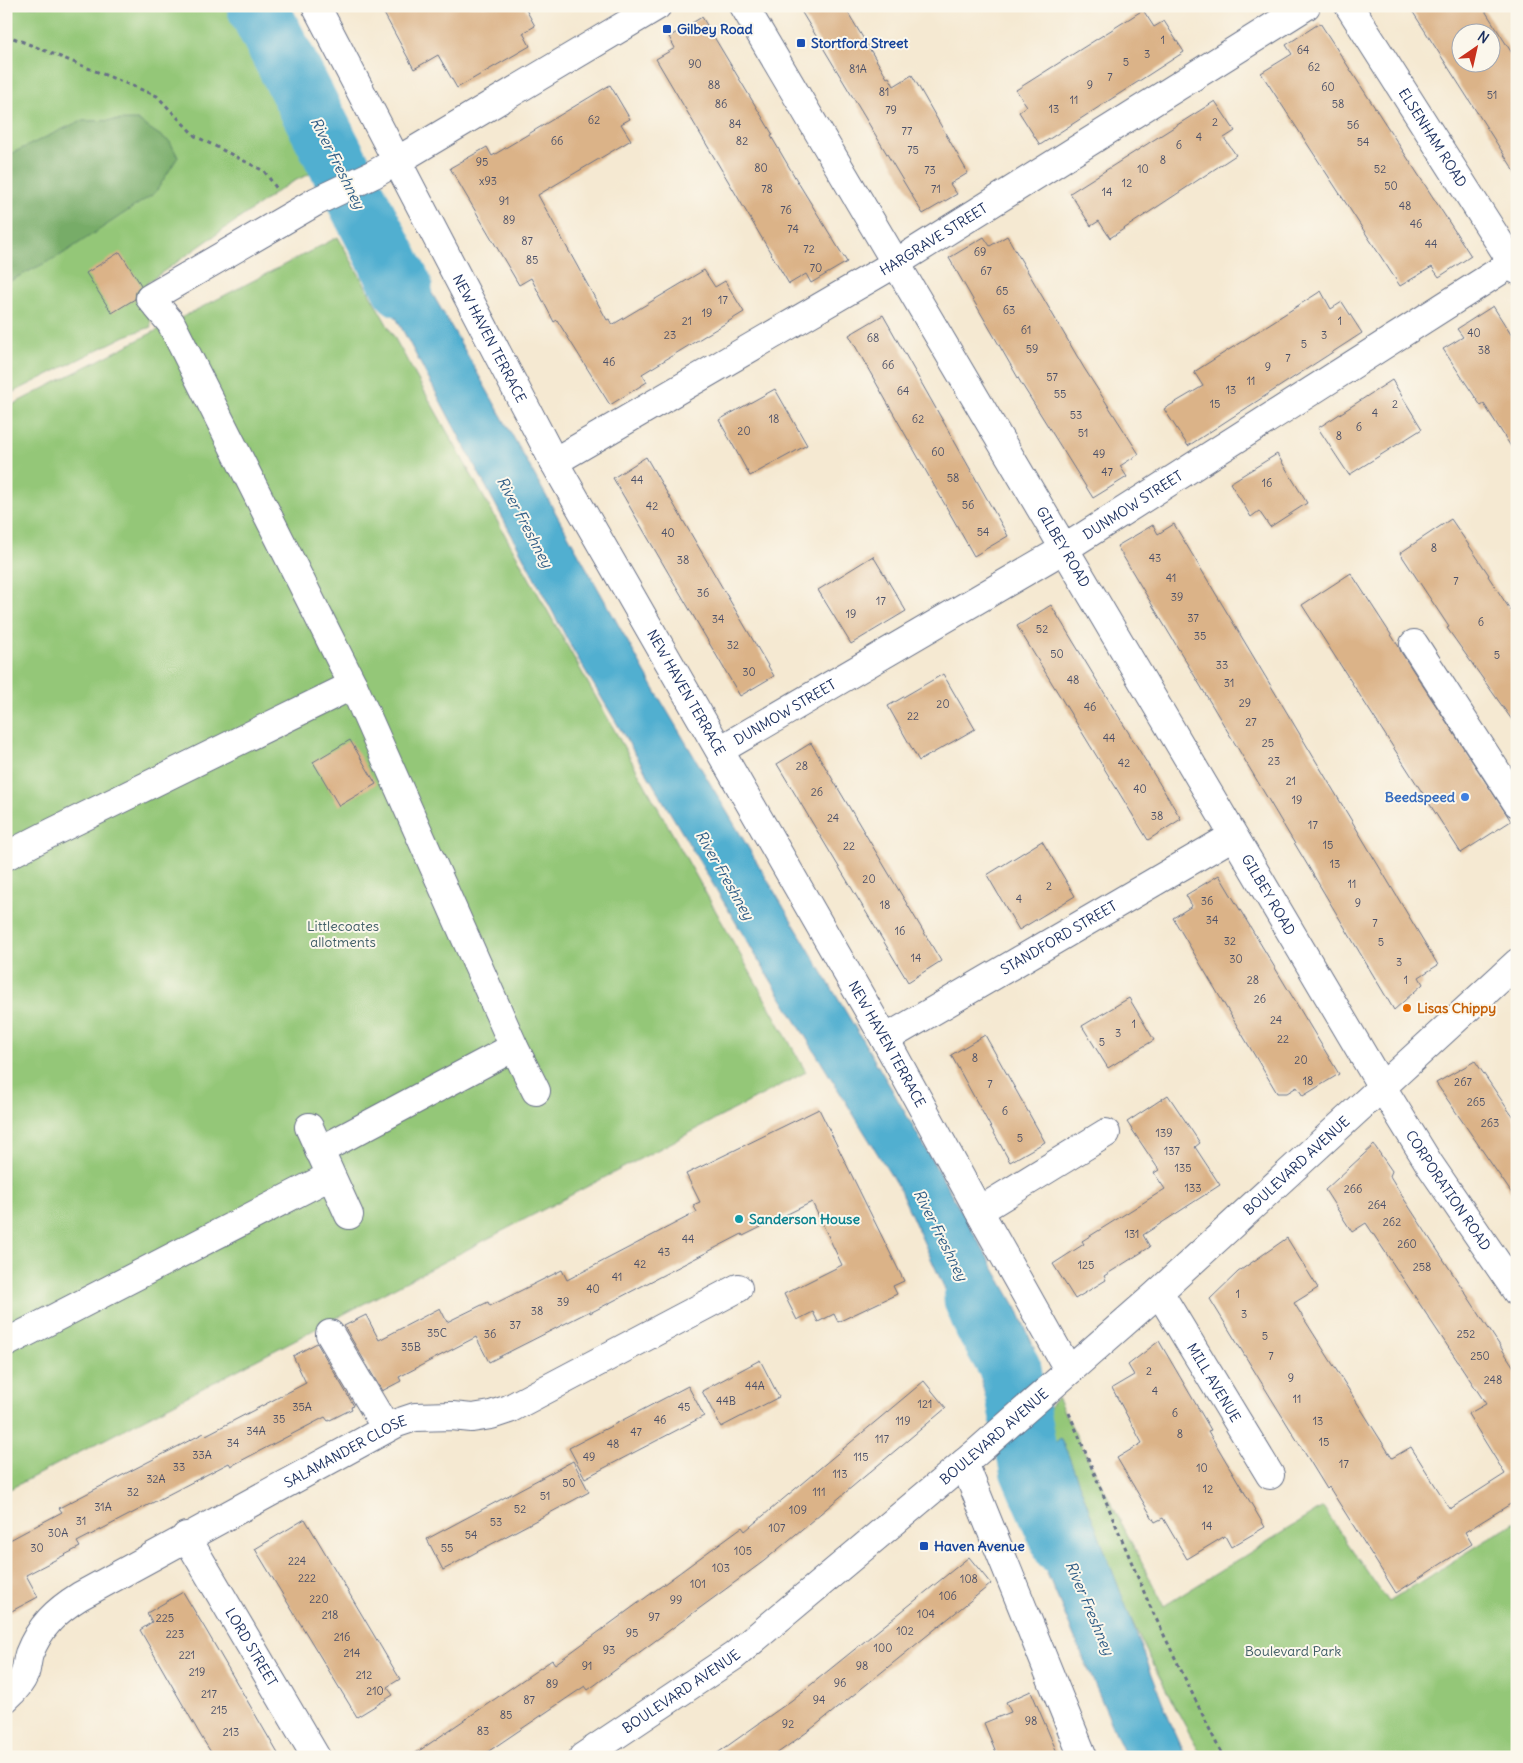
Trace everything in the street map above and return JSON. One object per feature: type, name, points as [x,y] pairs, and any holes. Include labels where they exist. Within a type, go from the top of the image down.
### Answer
[{"type":"street","name":"NEW HAVEN TERRACE","points":[[316,6],[385,167],[885,1039],[979,1211],[1062,1377]]},
{"type":"street","points":[[536,1091],[514,1047],[353,685],[171,323],[150,298],[305,207],[385,167],[657,6]]},
{"type":"street","name":"GILBEY ROAD","points":[[744,6],[1382,1087]]},
{"type":"street","name":"HARGRAVE STREET","points":[[554,462],[896,264],[1306,6]]},
{"type":"street","name":"ELSENHAM ROAD","points":[[1349,6],[1515,266]]},
{"type":"street","name":"DUNMOW STREET","points":[[720,750],[1064,549],[1515,266]]},
{"type":"street","points":[[1414,644],[1517,803]]},
{"type":"street","points":[[6,856],[353,685]]},
{"type":"street","name":"STANDFORD STREET","points":[[885,1039],[1233,836]]},
{"type":"street","name":"BOULEVARD AVENUE","points":[[583,1757],[734,1656],[970,1458],[1159,1292],[1517,963]]},
{"type":"street","points":[[349,1215],[314,1139],[514,1047]]},
{"type":"street","name":"CORPORATION ROAD","points":[[1382,1087],[1430,1165],[1517,1292]]},
{"type":"street","points":[[979,1211],[1106,1133]]},
{"type":"street","points":[[6,1343],[330,1176]]},
{"type":"street","name":"SALAMANDER CLOSE","points":[[6,1698],[15,1690],[25,1673],[29,1654],[37,1636],[50,1618],[80,1596],[186,1536],[386,1428],[415,1417],[452,1416],[472,1418],[492,1416],[510,1409],[738,1288]]},
{"type":"street","name":"MILL AVENUE","points":[[1159,1292],[1270,1475]]},
{"type":"street","points":[[330,1334],[386,1428]]},
{"type":"street","points":[[970,1458],[1083,1757]]},
{"type":"street","name":"LORD STREET","points":[[186,1536],[316,1757]]},
{"type":"path","points":[[6,35],[157,96],[195,136],[264,171],[305,207]]},
{"type":"path","points":[[1067,1408],[1149,1604],[1223,1757]]},
{"type":"green space","points":[[6,6],[235,6],[319,170],[281,189],[147,283],[151,327],[125,336],[6,396]]},
{"type":"green space","points":[[137,120],[170,142],[178,157],[155,193],[61,255],[6,283],[6,156],[80,121]]},
{"type":"green space","name":"Littlecoates allotments","points":[[338,237],[806,1072],[6,1491],[6,408]]},
{"type":"green space","name":"Boulevard Park","points":[[1057,1398],[1164,1606],[1323,1507],[1388,1602],[1517,1521],[1517,1757],[1203,1757],[1158,1675],[1137,1632],[1039,1419]]},
{"type":"water","points":[[235,6],[279,6],[359,154],[319,170]]},
{"type":"water","points":[[380,204],[455,333],[657,694],[891,1088],[1018,1311],[1034,1348],[1027,1360],[985,1396],[977,1360],[900,1190],[759,961],[573,650],[343,218],[364,212]]},
{"type":"water","points":[[1060,1438],[1169,1719],[1186,1757],[1126,1757],[1013,1494],[1016,1481]]},
{"type":"building","points":[[380,6],[524,6],[535,26],[523,33],[530,46],[457,88],[438,55],[414,69]]},
{"type":"building","points":[[798,6],[844,6],[887,78],[889,77],[894,86],[912,75],[968,173],[950,184],[957,194],[923,214]]},
{"type":"building","points":[[1409,6],[1482,6],[1492,22],[1450,22],[1450,70]]},
{"type":"building","points":[[1143,10],[1154,27],[1164,21],[1184,52],[1040,145],[1019,112],[1027,106],[1016,90]]},
{"type":"building","points":[[702,17],[773,135],[771,136],[799,184],[847,262],[811,283],[806,274],[789,284],[656,59],[675,48],[669,37]]},
{"type":"building","points":[[1320,23],[1471,256],[1439,277],[1432,267],[1400,286],[1261,73],[1292,54],[1286,45]]},
{"type":"building","points":[[1500,34],[1517,61],[1517,175],[1451,72],[1500,72]]},
{"type":"building","points":[[610,85],[630,119],[621,124],[631,140],[538,195],[607,320],[609,319],[612,325],[704,270],[715,287],[725,281],[744,312],[642,374],[647,382],[610,405],[557,320],[554,322],[531,278],[519,285],[450,168],[487,147],[492,156]]},
{"type":"building","points":[[1215,101],[1235,131],[1224,138],[1236,155],[1110,238],[1099,221],[1091,226],[1070,193]]},
{"type":"building","points":[[1007,236],[1084,368],[1139,454],[1120,466],[1127,477],[1093,498],[1021,383],[949,258],[984,237],[990,246]]},
{"type":"building","points":[[120,252],[141,285],[136,292],[135,299],[112,313],[86,273]]},
{"type":"building","points":[[1321,291],[1331,309],[1342,302],[1362,333],[1188,446],[1164,409],[1203,386],[1194,372]]},
{"type":"building","points":[[1493,306],[1517,344],[1517,456],[1484,404],[1481,406],[1443,349],[1463,337],[1457,329]]},
{"type":"building","points":[[883,315],[1008,536],[974,556],[849,335]]},
{"type":"building","points":[[1392,380],[1422,429],[1349,475],[1318,428]]},
{"type":"building","points":[[775,389],[807,445],[750,476],[719,420]]},
{"type":"building","points":[[1277,454],[1307,503],[1270,527],[1259,511],[1251,517],[1230,483]]},
{"type":"building","points":[[646,457],[774,676],[740,696],[613,478]]},
{"type":"building","points":[[1451,519],[1517,620],[1517,727],[1447,628],[1449,627],[1400,553]]},
{"type":"building","points":[[1174,524],[1438,965],[1419,977],[1423,984],[1394,1010],[1117,546],[1153,525],[1158,534]]},
{"type":"building","points":[[873,556],[906,611],[851,644],[818,590]]},
{"type":"building","points":[[1351,573],[1511,821],[1461,853],[1302,605]]},
{"type":"building","points":[[1051,605],[1181,819],[1148,840],[1017,626]]},
{"type":"building","points":[[943,674],[975,729],[919,761],[888,706]]},
{"type":"building","points":[[350,740],[376,784],[339,806],[313,762]]},
{"type":"building","points":[[811,743],[941,961],[908,982],[777,764]]},
{"type":"building","points":[[1042,841],[1075,896],[1019,930],[987,875]]},
{"type":"building","points":[[1219,875],[1339,1074],[1303,1096],[1297,1087],[1287,1093],[1277,1093],[1173,918],[1192,906],[1186,895]]},
{"type":"building","points":[[1129,998],[1154,1040],[1108,1068],[1082,1026]]},
{"type":"building","points":[[985,1035],[1045,1142],[1010,1162],[951,1055]]},
{"type":"building","points":[[1475,1061],[1517,1123],[1517,1201],[1436,1083]]},
{"type":"building","points":[[1168,1095],[1200,1143],[1195,1147],[1220,1185],[1143,1235],[1150,1247],[1104,1276],[1106,1280],[1075,1299],[1053,1264],[1084,1244],[1082,1241],[1165,1189],[1154,1173],[1159,1170],[1127,1122]]},
{"type":"building","points":[[819,1109],[904,1281],[893,1286],[897,1294],[838,1322],[834,1314],[818,1322],[813,1312],[797,1320],[784,1294],[842,1265],[812,1202],[743,1236],[742,1234],[590,1313],[590,1311],[489,1362],[476,1337],[399,1377],[401,1381],[382,1391],[344,1326],[366,1315],[379,1340],[440,1308],[447,1322],[488,1302],[490,1306],[562,1270],[567,1280],[697,1212],[693,1205],[700,1202],[686,1174]]},
{"type":"building","points":[[1374,1145],[1392,1171],[1390,1176],[1404,1199],[1517,1372],[1517,1500],[1465,1532],[1472,1544],[1396,1593],[1329,1487],[1327,1489],[1210,1299],[1238,1272],[1287,1238],[1318,1288],[1294,1303],[1392,1458],[1411,1447],[1450,1509],[1505,1474],[1468,1414],[1486,1404],[1366,1223],[1352,1232],[1325,1190]]},
{"type":"building","points":[[1159,1341],[1211,1430],[1208,1431],[1265,1527],[1231,1547],[1225,1536],[1187,1559],[1163,1518],[1155,1522],[1117,1458],[1142,1443],[1112,1388],[1134,1375],[1128,1365]]},
{"type":"building","points":[[317,1343],[354,1406],[351,1407],[352,1409],[328,1421],[325,1417],[231,1466],[229,1463],[77,1542],[80,1547],[26,1575],[38,1597],[6,1614],[6,1538],[8,1541],[62,1512],[59,1508],[306,1383],[293,1356]]},
{"type":"building","points":[[760,1360],[779,1397],[721,1427],[702,1391]]},
{"type":"building","points":[[924,1381],[946,1408],[764,1561],[588,1690],[585,1686],[480,1757],[410,1757],[552,1660],[555,1664],[742,1527],[745,1531]]},
{"type":"building","points":[[688,1386],[704,1416],[585,1478],[569,1448]]},
{"type":"building","points":[[573,1461],[589,1492],[443,1570],[427,1539]]},
{"type":"building","points":[[305,1519],[400,1679],[387,1687],[393,1695],[357,1717],[255,1549]]},
{"type":"building","points":[[969,1557],[991,1584],[810,1730],[772,1757],[712,1757],[792,1700]]},
{"type":"building","points":[[183,1592],[280,1757],[214,1757],[202,1738],[140,1630],[152,1622],[147,1613]]},
{"type":"building","points":[[1031,1691],[1059,1757],[998,1757],[984,1723],[1011,1712],[1006,1702]]},
{"type":"waterway","name":"River Freshney","points":[[257,6],[402,287]]},
{"type":"waterway","name":"River Freshney","points":[[974,1299],[984,1323],[1011,1370],[1030,1469],[1064,1547]]},
{"type":"place","name":"Gilbey Road","points":[[667,29]]},
{"type":"place","name":"Stortford Street","points":[[801,43]]},
{"type":"place","name":"Beedspeed","points":[[1465,797]]},
{"type":"place","name":"Lisas Chippy","points":[[1407,1008]]},
{"type":"place","name":"Sanderson House","points":[[739,1219]]},
{"type":"place","name":"Haven Avenue","points":[[924,1546]]}]
